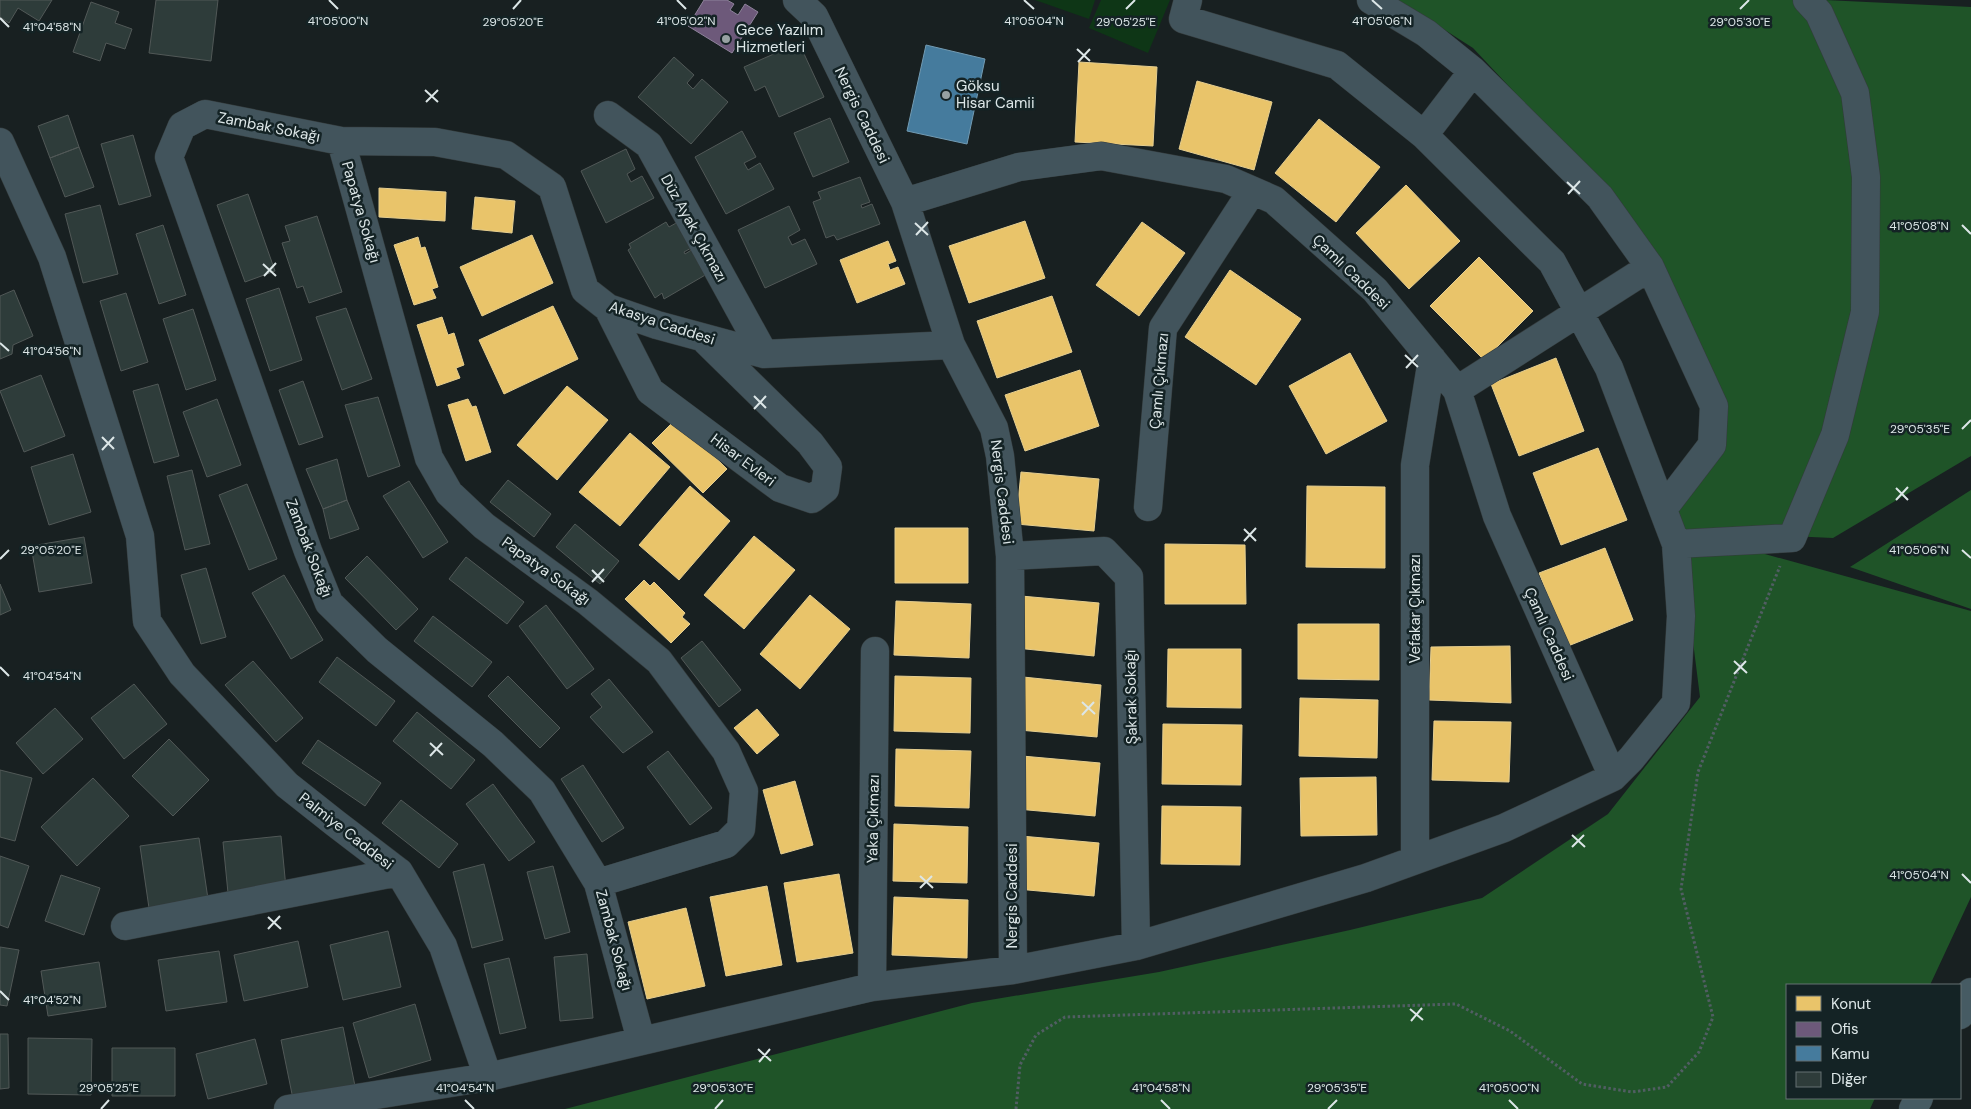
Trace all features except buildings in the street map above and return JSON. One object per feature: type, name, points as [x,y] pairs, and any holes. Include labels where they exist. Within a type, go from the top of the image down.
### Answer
[{"type":"highway","points":[[1961,1013],[1971,992]]},
{"type":"street","name":"Nergis Caddesi","points":[[797,0],[814,16],[905,202],[951,346],[994,428],[1000,456],[1010,556],[1013,970]]},
{"type":"street","points":[[288,1109],[488,1077],[872,987],[1013,970],[1136,946],[1366,878],[1504,828],[1613,777],[1631,759],[1676,703],[1681,616],[1676,544],[1609,368],[1552,262],[1424,135],[1337,65],[1183,19],[1188,0]]},
{"type":"street","points":[[1371,0],[1426,33],[1473,71],[1600,196],[1650,267],[1714,406],[1712,445],[1663,509]]},
{"type":"street","points":[[1676,544],[1792,538],[1835,435],[1865,312],[1866,177],[1855,93],[1818,13],[1807,0]]},
{"type":"street","points":[[1424,135],[1473,71]]},
{"type":"street","name":"Zambak Sokağı","points":[[341,141],[204,114],[182,126],[169,157],[308,551],[329,603],[377,650],[493,744],[542,791],[598,883],[641,1040]]},
{"type":"street","name":"Düz Ayak Çıkmazı","points":[[608,115],[648,145],[764,354]]},
{"type":"street","name":"Akasya Caddesi","points":[[341,141],[435,142],[506,156],[552,187],[585,290],[608,308],[703,338],[764,354],[951,346]]},
{"type":"street","name":"Papatya Sokağı","points":[[341,141],[430,458],[450,493],[484,526],[588,602],[659,661],[726,752],[744,792],[741,829],[726,844],[598,883]]},
{"type":"street","name":"Palmiye Caddesi","points":[[0,142],[52,257],[140,536],[147,621],[182,674],[288,785],[334,823],[399,872],[443,946],[488,1077]]},
{"type":"street","name":"Çamlı Caddesi","points":[[905,202],[1019,167],[1101,156],[1226,179],[1274,200],[1375,290],[1457,390],[1497,516],[1613,777]]},
{"type":"street","name":"Çamlı Çıkmazı","points":[[1148,507],[1163,328],[1252,191]]},
{"type":"street","points":[[1457,390],[1650,267]]},
{"type":"street","name":"Hisar Evleri","points":[[608,308],[650,391],[780,488],[812,499],[824,489],[828,467],[810,443],[703,338]]},
{"type":"street","name":"Vefakar Çıkmazı","points":[[1415,860],[1415,465],[1432,360]]},
{"type":"street","name":"Şakrak Sokağı","points":[[1010,556],[1104,551],[1129,578],[1136,946]]},
{"type":"street","name":"Yaka Çıkmazı","points":[[872,987],[875,651]]},
{"type":"street","points":[[125,926],[399,872]]},
{"type":"path","points":[[1016,1109],[1020,1065],[1036,1035],[1065,1017],[1074,1016],[1456,1004],[1510,1031],[1582,1084],[1632,1092],[1667,1087],[1699,1052],[1713,1017],[1681,889],[1698,772],[1792,538]]},
{"type":"green space","points":[[1035,0],[1095,0],[1089,19]]},
{"type":"green space","points":[[1101,0],[1170,0],[1148,53],[1089,28]]},
{"type":"green space","points":[[1398,0],[1825,0],[1971,7],[1971,456],[1833,538],[1682,531],[1971,611],[1971,897],[1930,984],[1786,984],[1786,1099],[1875,1099],[1870,1109],[565,1109],[972,1003],[1159,972],[1350,930],[1482,898],[1608,814],[1700,697],[1679,531],[1666,510],[1721,399],[1598,181],[1473,48]]},
{"type":"green space","points":[[1971,490],[1971,609],[1850,567]]},
{"type":"place","name":"Gece Yazılım Hizmetleri","points":[[726,39]]},
{"type":"place","name":"Göksu Hisar Camii","points":[[946,95]]}]
